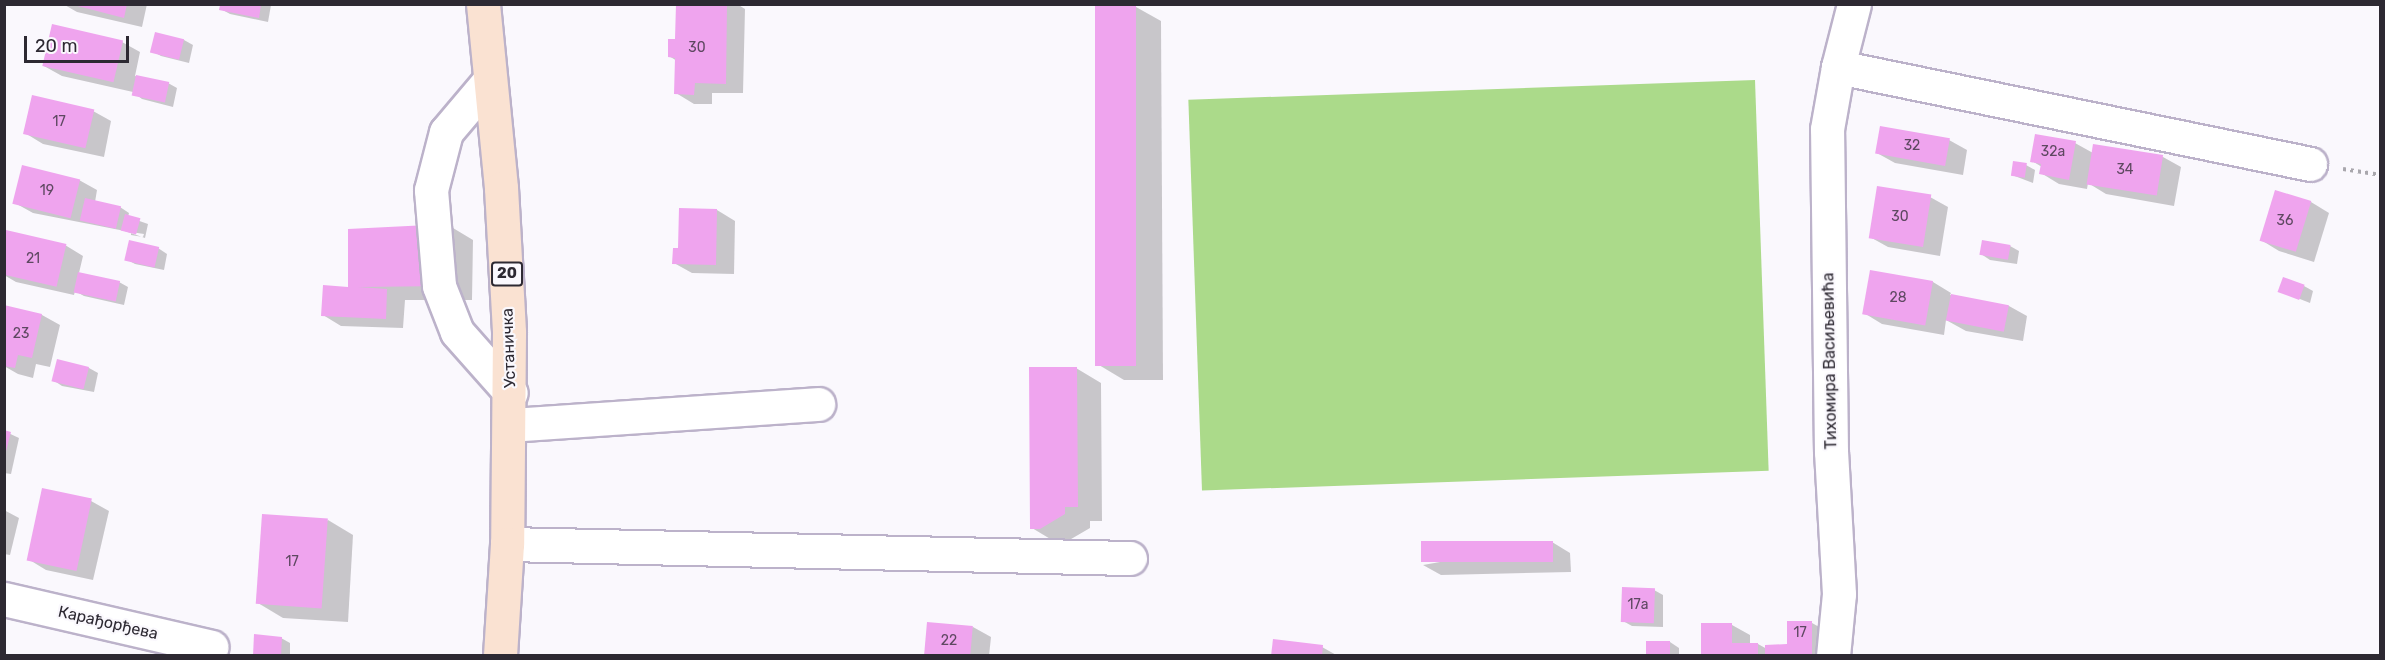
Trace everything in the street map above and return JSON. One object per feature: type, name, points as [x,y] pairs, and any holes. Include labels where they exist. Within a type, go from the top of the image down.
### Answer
[{"type":"main road","name":"Устаничка","points":[[483,4],[507,269],[511,393],[507,544],[500,656]]},
{"type":"street","name":"Тихомира Васиљевића","points":[[1833,656],[1839,594],[1831,452],[1827,129],[1838,67],[1854,4]]},
{"type":"street","points":[[1838,67],[2310,164]]},
{"type":"street","points":[[490,80],[446,132],[431,190],[439,286],[457,332],[511,393]]},
{"type":"street","points":[[510,425],[818,404]]},
{"type":"street","points":[[507,544],[1130,558]]},
{"type":"street","name":"Карађорђева","points":[[4,599],[212,647]]},
{"type":"green space","points":[[1755,80],[1769,471],[1202,491],[1188,100]]},
{"type":"building","points":[[70,4],[127,4],[124,18]]},
{"type":"building","points":[[676,4],[727,4],[726,84],[695,83],[694,95],[674,94],[675,58],[668,57],[668,39],[675,39]]},
{"type":"building","points":[[220,5],[261,5],[259,18],[219,10]]},
{"type":"building","points":[[1095,5],[1136,5],[1136,366],[1095,366]]},
{"type":"building","points":[[52,24],[123,40],[113,82],[42,66]]},
{"type":"building","points":[[155,32],[184,39],[179,60],[150,52]]},
{"type":"building","points":[[136,75],[169,82],[165,103],[132,96]]},
{"type":"building","points":[[32,95],[94,109],[85,148],[23,134]]},
{"type":"building","points":[[1880,126],[1950,138],[1945,166],[1875,154]]},
{"type":"building","points":[[2035,134],[2076,141],[2069,180],[2039,174],[2041,164],[2030,162]]},
{"type":"building","points":[[2093,144],[2163,155],[2157,196],[2087,184]]},
{"type":"building","points":[[2013,161],[2027,163],[2025,178],[2011,176]]},
{"type":"building","points":[[22,165],[80,180],[71,218],[12,204]]},
{"type":"building","points":[[1877,186],[1931,195],[1923,247],[1869,238]]},
{"type":"building","points":[[2275,190],[2311,201],[2296,252],[2260,241]]},
{"type":"building","points":[[85,198],[121,206],[116,229],[80,220]]},
{"type":"building","points":[[679,208],[717,209],[716,265],[672,264],[673,248],[678,248]]},
{"type":"building","points":[[125,214],[140,218],[136,235],[121,230]]},
{"type":"building","points":[[448,224],[447,286],[358,287],[387,289],[386,319],[321,316],[323,285],[348,287],[348,229]]},
{"type":"building","points":[[6,230],[66,244],[57,287],[4,275]]},
{"type":"building","points":[[129,240],[159,247],[154,267],[124,260]]},
{"type":"building","points":[[1982,240],[2011,245],[2008,260],[1979,255]]},
{"type":"building","points":[[1870,270],[1933,281],[1925,325],[1862,314]]},
{"type":"building","points":[[78,272],[120,281],[116,301],[74,293]]},
{"type":"building","points":[[2283,277],[2305,285],[2299,300],[2278,292]]},
{"type":"building","points":[[1951,294],[2009,305],[2004,332],[1946,321]]},
{"type":"building","points":[[4,305],[42,314],[32,358],[18,355],[15,368],[4,366]]},
{"type":"building","points":[[57,359],[89,367],[83,389],[51,381]]},
{"type":"building","points":[[1029,367],[1077,367],[1078,507],[1065,507],[1065,514],[1040,529],[1030,529]]},
{"type":"building","points":[[4,430],[11,432],[5,455],[4,455]]},
{"type":"building","points":[[42,488],[92,499],[77,571],[27,560]]},
{"type":"building","points":[[262,514],[328,519],[322,608],[256,604]]},
{"type":"building","points":[[1421,541],[1553,541],[1553,562],[1421,562]]},
{"type":"building","points":[[1622,587],[1655,588],[1654,623],[1621,622]]},
{"type":"building","points":[[1787,621],[1812,621],[1812,656],[1765,656],[1765,645],[1787,644]]},
{"type":"building","points":[[927,622],[973,626],[970,656],[924,656]]},
{"type":"building","points":[[1701,623],[1732,623],[1732,643],[1758,643],[1758,656],[1701,656]]},
{"type":"building","points":[[254,634],[282,637],[281,656],[253,656]]},
{"type":"building","points":[[1273,639],[1323,645],[1322,656],[1271,656]]},
{"type":"building","points":[[1646,641],[1670,641],[1670,656],[1646,656]]}]
